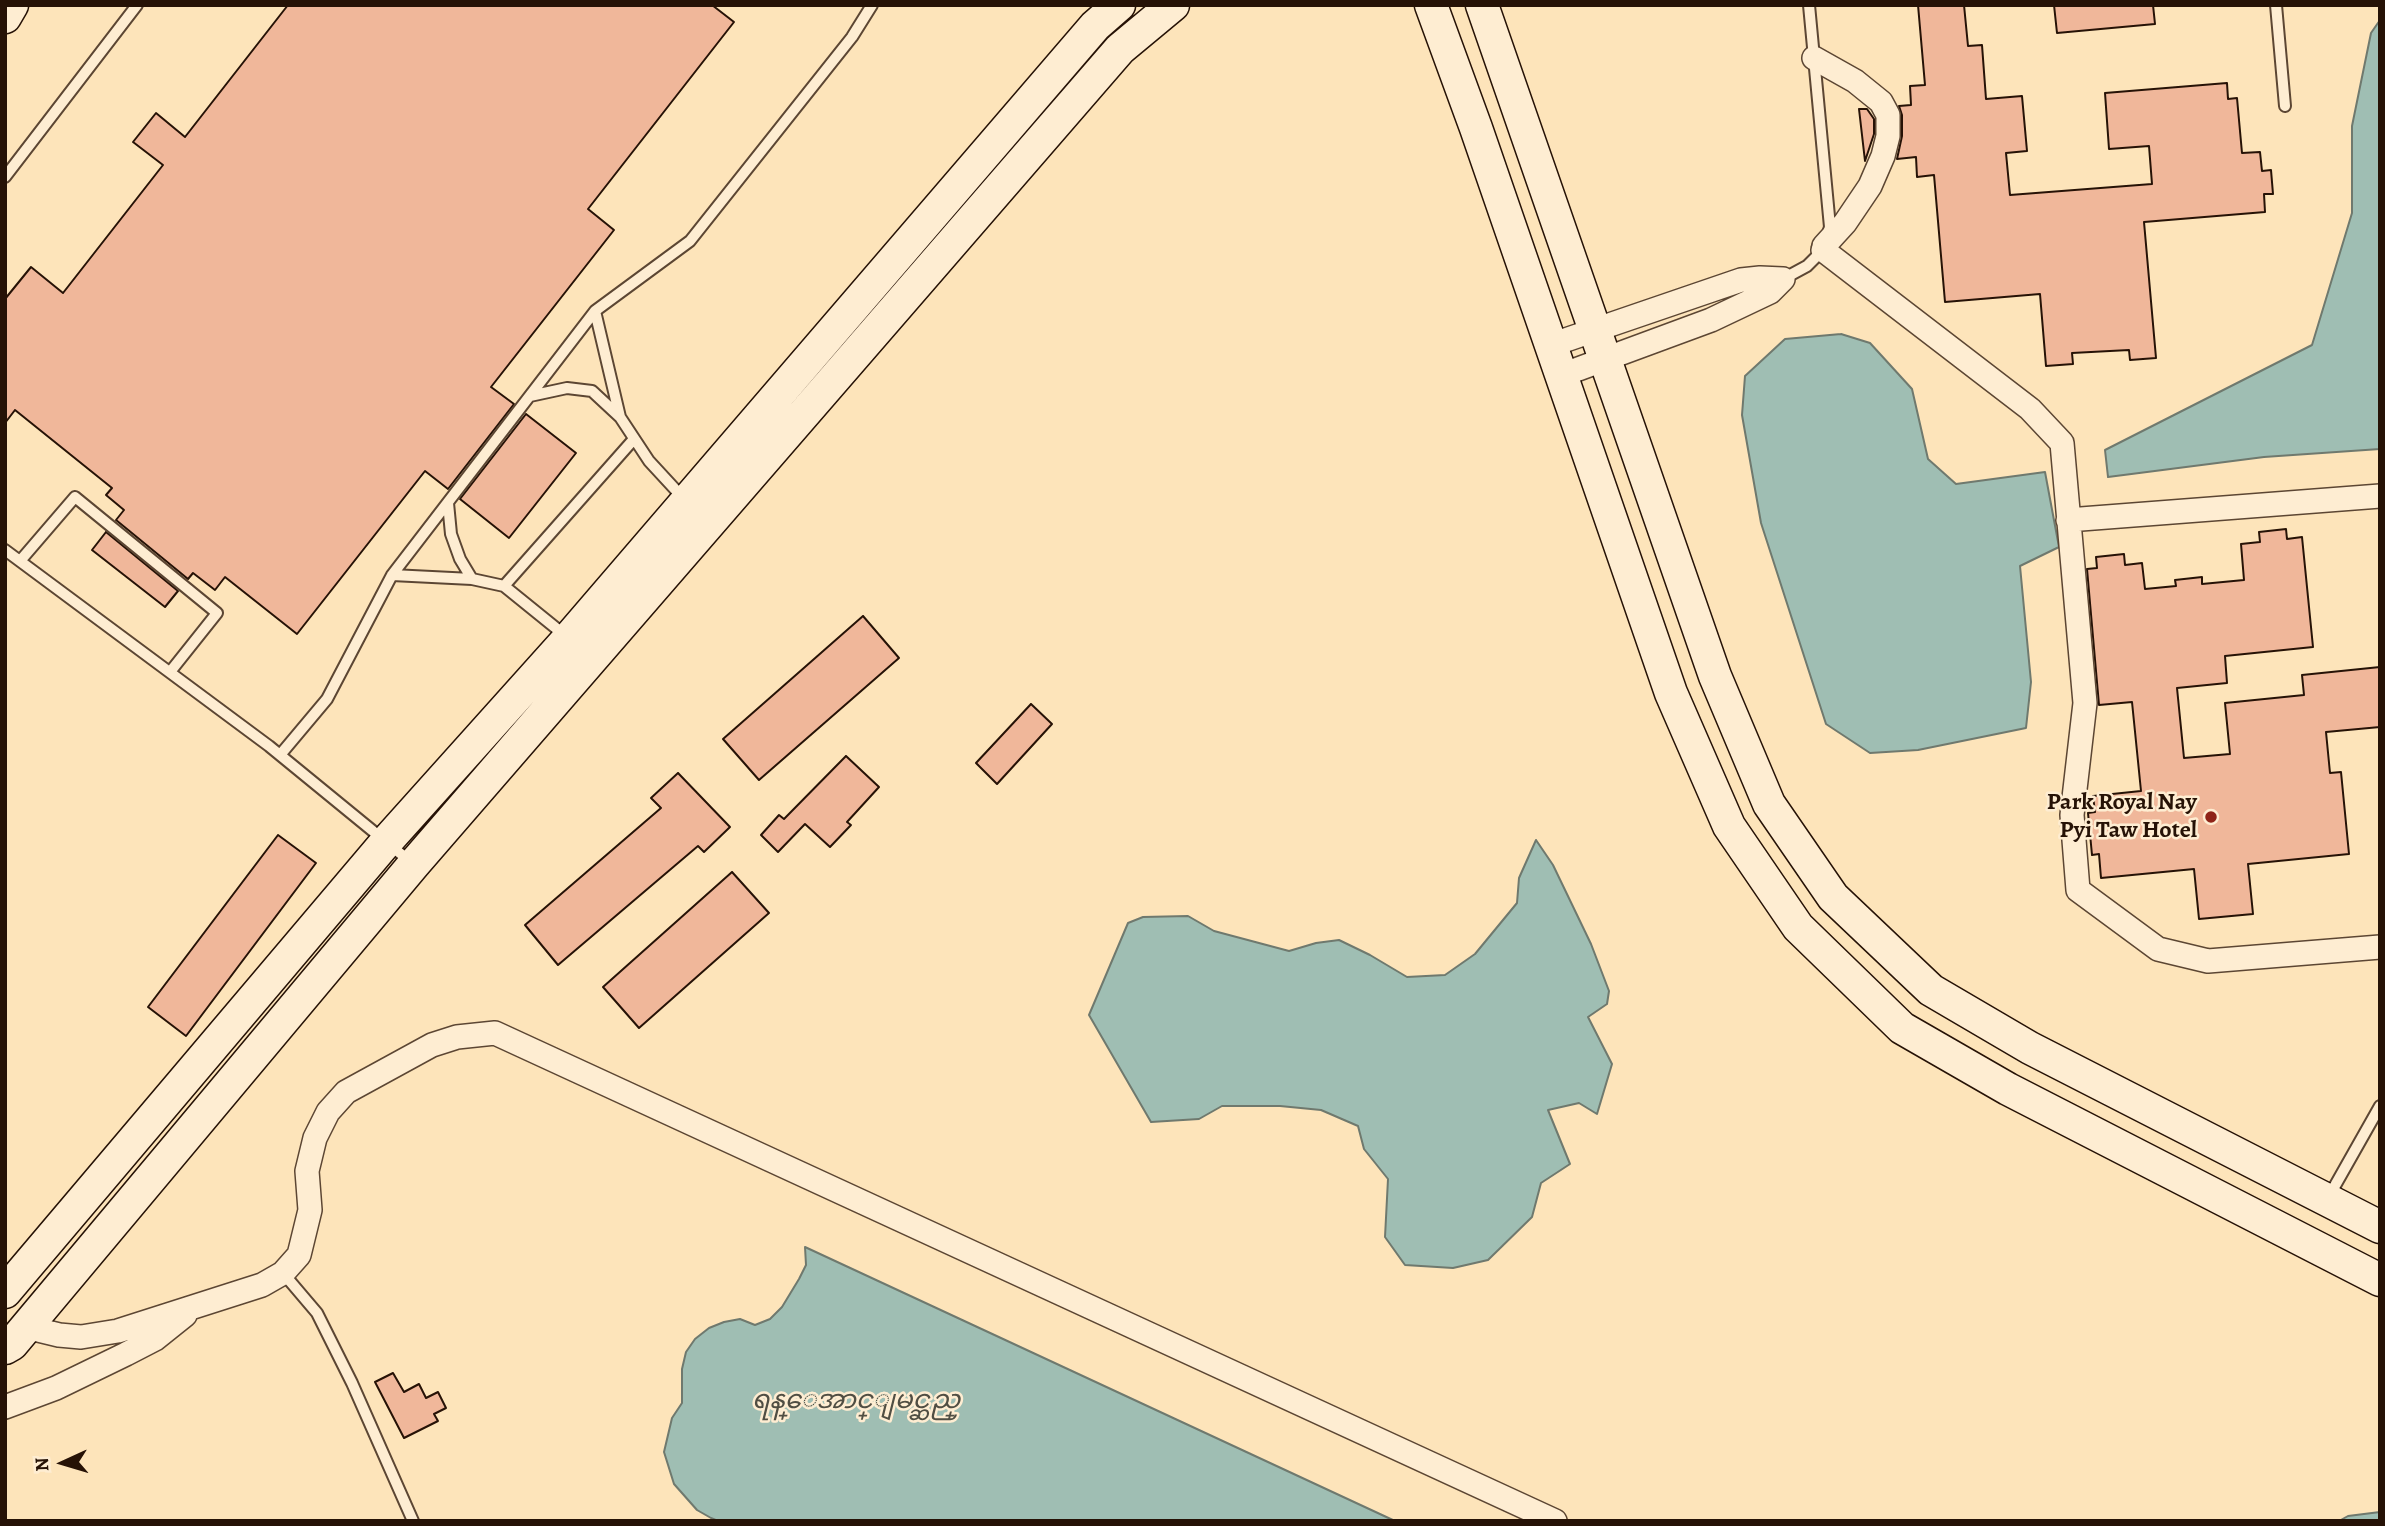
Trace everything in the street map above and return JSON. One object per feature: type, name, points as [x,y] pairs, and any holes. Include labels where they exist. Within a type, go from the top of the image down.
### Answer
[{"type":"street","points":[[5,17],[12,5]]},
{"type":"street","points":[[16,1337],[414,864],[582,648],[699,510],[1095,26],[1119,5]]},
{"type":"street","points":[[699,510],[1120,49],[1173,5]]},
{"type":"street","points":[[1431,5],[1472,116],[1671,693],[1729,827],[1798,927],[1902,1028],[2007,1089],[2380,1280]]},
{"type":"street","points":[[1482,5],[1715,676],[1769,804],[1833,897],[1931,990],[2030,1048],[2380,1227]]},
{"type":"street","points":[[1814,58],[1855,81],[1881,102],[1888,115],[1888,136],[1883,156],[1870,186],[1824,248],[2030,409],[2062,443],[2085,703],[2073,815],[2078,890],[2158,950],[2208,961],[2380,947]]},
{"type":"street","points":[[1551,345],[1741,280],[1783,279]]},
{"type":"street","points":[[1562,375],[1749,304],[1770,292],[1783,279]]},
{"type":"street","points":[[2068,520],[2380,496]]},
{"type":"street","points":[[5,1292],[386,842],[582,648]]},
{"type":"street","points":[[16,1337],[81,1337],[118,1331],[262,1284],[283,1273],[299,1255],[310,1210],[307,1171],[315,1138],[328,1112],[346,1093],[432,1045],[457,1037],[495,1033],[1555,1521]]},
{"type":"street","points":[[5,1408],[57,1388],[155,1339],[199,1305]]},
{"type":"lane","points":[[5,177],[137,5]]},
{"type":"lane","points":[[280,755],[327,699],[392,575],[594,311],[690,241],[852,37],[872,5]]},
{"type":"lane","points":[[1783,279],[1807,266],[1824,248],[1830,227],[1809,5]]},
{"type":"lane","points":[[2276,5],[2286,106]]},
{"type":"lane","points":[[594,311],[620,417]]},
{"type":"lane","points":[[530,396],[567,388],[592,391],[620,417],[649,461],[699,510]]},
{"type":"lane","points":[[504,586],[634,439]]},
{"type":"lane","points":[[20,561],[75,497],[217,613],[170,672]]},
{"type":"lane","points":[[448,503],[450,534],[472,579]]},
{"type":"lane","points":[[5,550],[280,755],[414,864]]},
{"type":"lane","points":[[392,575],[472,579],[504,586],[582,648]]},
{"type":"lane","points":[[2327,1200],[2380,1106]]},
{"type":"lane","points":[[283,1273],[317,1313],[352,1383],[413,1521]]},
{"type":"water","points":[[2380,20],[2380,449],[2264,457],[2108,477],[2105,450],[2312,345],[2352,213],[2352,126],[2371,33]]},
{"type":"water","points":[[1841,334],[1870,343],[1912,389],[1928,459],[1956,484],[2045,472],[2059,547],[2020,566],[2031,682],[2026,728],[1918,750],[1870,753],[1826,724],[1761,523],[1742,415],[1745,376],[1785,339]]},
{"type":"water","points":[[1536,840],[1553,865],[1591,944],[1609,991],[1607,1004],[1588,1017],[1612,1064],[1597,1114],[1579,1103],[1548,1110],[1570,1164],[1541,1183],[1532,1217],[1488,1260],[1453,1268],[1405,1265],[1385,1237],[1388,1179],[1364,1149],[1358,1126],[1321,1110],[1280,1106],[1222,1106],[1199,1119],[1151,1122],[1089,1015],[1128,923],[1143,917],[1188,916],[1214,931],[1289,951],[1339,940],[1407,977],[1445,975],[1475,954],[1517,903],[1519,878]]},
{"type":"water","name":"ရန္ေအာင္ျမင္ဆည္","points":[[805,1247],[1395,1521],[718,1521],[711,1518],[697,1510],[674,1484],[664,1452],[672,1418],[682,1403],[682,1369],[686,1352],[695,1339],[709,1328],[724,1322],[740,1319],[755,1325],[770,1319],[782,1307],[806,1265]]},
{"type":"water","points":[[2380,1512],[2380,1521],[2339,1521],[2348,1516]]},
{"type":"building","points":[[288,5],[712,5],[734,22],[588,209],[614,230],[491,387],[514,404],[448,489],[425,471],[297,634],[225,577],[215,590],[193,573],[188,579],[116,520],[124,510],[106,495],[112,488],[15,410],[5,423],[5,299],[31,267],[63,293],[163,165],[133,142],[156,113],[185,137]]},
{"type":"building","points":[[1918,5],[1964,5],[1968,46],[1982,45],[1986,99],[2022,96],[2027,151],[2006,153],[2010,195],[2152,184],[2149,146],[2109,149],[2105,93],[2227,83],[2228,99],[2237,98],[2242,153],[2260,152],[2262,171],[2271,170],[2273,194],[2264,194],[2265,212],[2144,222],[2156,358],[2130,360],[2129,350],[2072,353],[2073,364],[2046,366],[2040,294],[1945,302],[1934,175],[1917,177],[1916,157],[1897,159],[1902,136],[1899,106],[1911,105],[1910,86],[1925,85]]},
{"type":"building","points":[[2054,5],[2153,5],[2155,24],[2057,33]]},
{"type":"building","points":[[1859,109],[1867,109],[1874,119],[1874,134],[1865,161]]},
{"type":"building","points":[[526,414],[576,453],[509,538],[460,499]]},
{"type":"building","points":[[2286,529],[2287,539],[2302,537],[2313,647],[2225,656],[2227,683],[2177,688],[2184,758],[2230,754],[2225,703],[2304,695],[2302,675],[2380,667],[2380,727],[2326,732],[2330,773],[2341,772],[2349,854],[2248,864],[2253,914],[2199,919],[2194,869],[2101,878],[2099,854],[2092,855],[2088,813],[2095,812],[2093,796],[2141,791],[2132,702],[2099,705],[2087,569],[2097,568],[2096,557],[2124,554],[2125,565],[2142,563],[2145,589],[2176,586],[2175,580],[2202,577],[2202,584],[2244,580],[2241,544],[2260,542],[2259,532]]},
{"type":"building","points":[[106,532],[178,591],[165,607],[92,550]]},
{"type":"building","points":[[863,616],[899,658],[759,780],[723,739]]},
{"type":"building","points":[[1031,704],[1052,724],[997,784],[976,763]]},
{"type":"building","points":[[846,756],[879,787],[847,822],[851,825],[830,847],[805,824],[778,852],[761,835],[779,815],[784,819]]},
{"type":"building","points":[[678,773],[730,827],[704,852],[698,846],[558,965],[525,925],[661,808],[651,798]]},
{"type":"building","points":[[278,835],[316,863],[186,1036],[148,1007]]},
{"type":"building","points":[[732,872],[769,913],[639,1028],[603,987]]},
{"type":"building","points":[[393,1373],[404,1392],[419,1384],[426,1398],[438,1392],[446,1408],[434,1414],[438,1421],[404,1438],[375,1382]]},
{"type":"place","name":"Park Royal Nay Pyi Taw Hotel","points":[[2211,817]]}]
